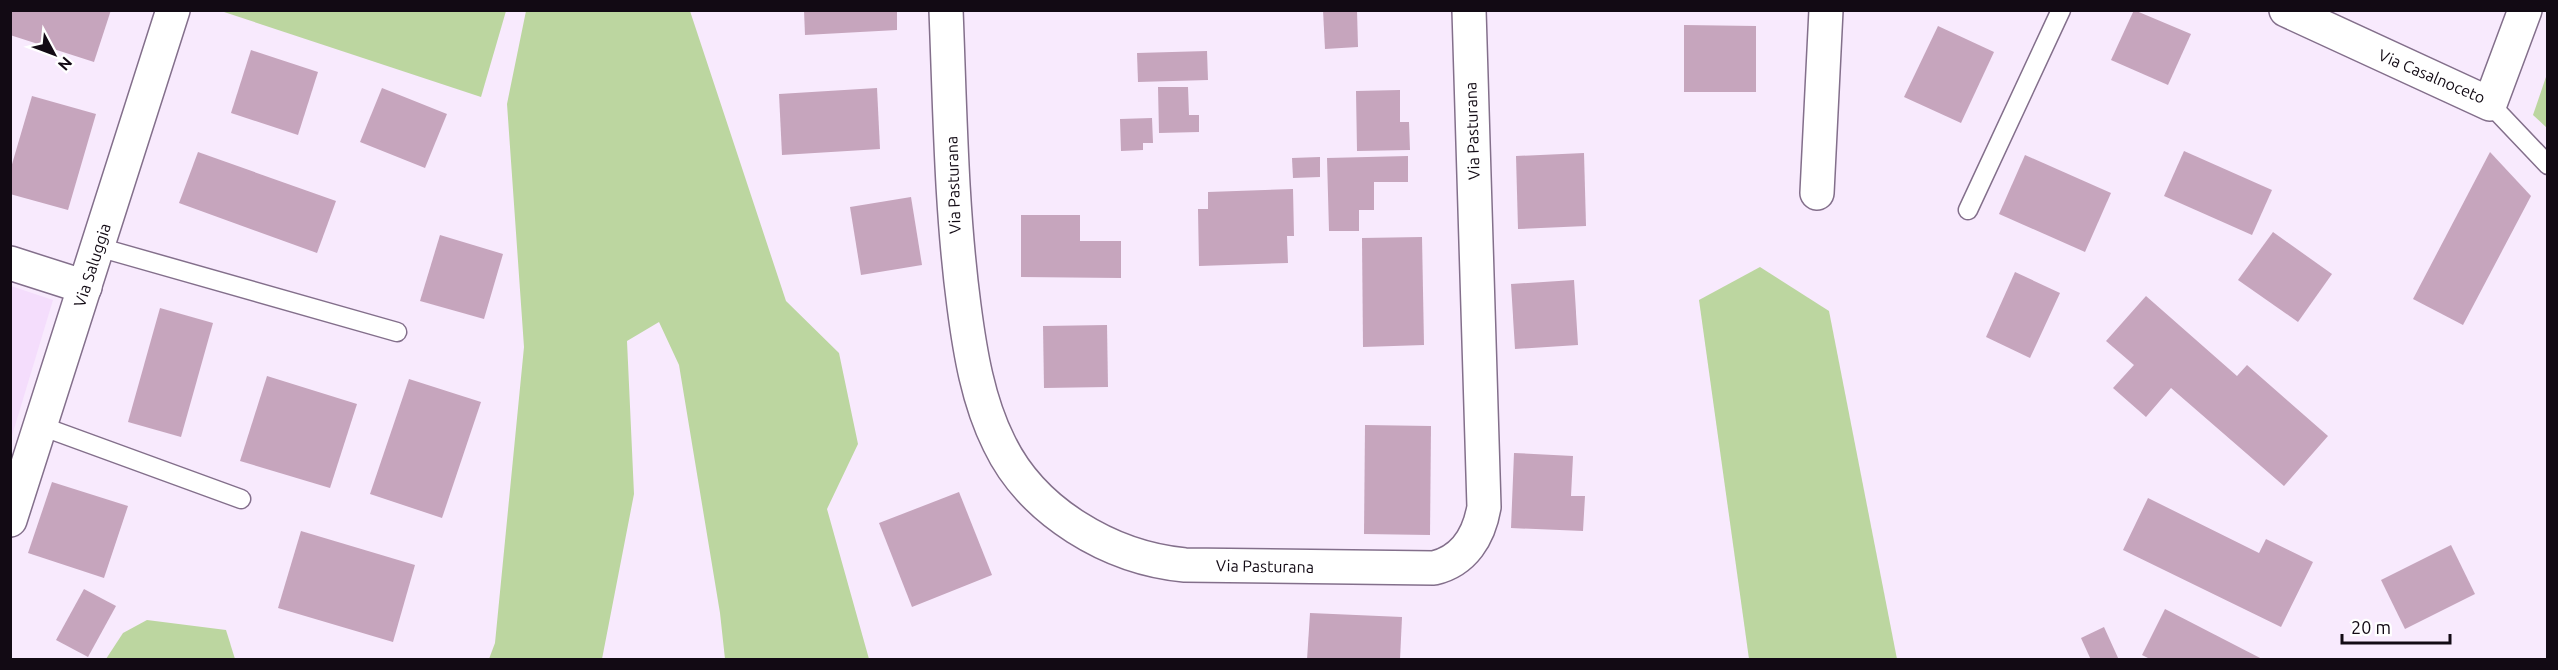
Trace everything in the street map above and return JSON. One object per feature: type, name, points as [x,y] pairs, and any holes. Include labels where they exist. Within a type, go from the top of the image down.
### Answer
[{"type":"street","name":"Via Saluggia","points":[[10,520],[42,426],[173,10]]},
{"type":"street","name":"Via Pasturana","points":[[946,10],[956,249],[969,342],[982,396],[999,443],[1032,489],[1070,522],[1094,539],[1154,561],[1185,566],[1434,568],[1451,562],[1470,544],[1480,524],[1484,507],[1469,10]]},
{"type":"street","points":[[1817,193],[1826,10]]},
{"type":"street","name":"Via Casalnoceto","points":[[2286,10],[2490,104],[2524,10]]},
{"type":"street","points":[[10,263],[85,287]]},
{"type":"lane","points":[[1968,210],[2061,10]]},
{"type":"lane","points":[[2490,104],[2547,165]]},
{"type":"lane","points":[[98,247],[398,332]]},
{"type":"lane","points":[[42,426],[241,499]]},
{"type":"shaded area","points":[[10,286],[53,300],[11,439]]},
{"type":"green space","points":[[506,10],[481,97],[221,11]]},
{"type":"green space","points":[[526,11],[690,11],[786,301],[839,353],[858,444],[827,509],[869,659],[725,659],[720,613],[679,365],[659,322],[627,341],[634,494],[602,659],[489,659],[495,643],[524,347],[507,104]]},
{"type":"green space","points":[[2547,74],[2547,128],[2533,115]]},
{"type":"green space","points":[[1760,267],[1829,311],[1897,659],[1749,659],[1699,300]]},
{"type":"green space","points":[[147,620],[226,630],[235,659],[106,659],[123,633]]},
{"type":"building","points":[[10,10],[111,10],[94,62],[10,35]]},
{"type":"building","points":[[804,10],[897,10],[897,30],[805,35]]},
{"type":"building","points":[[1323,10],[1357,10],[1358,47],[1325,49]]},
{"type":"building","points":[[2134,10],[2191,34],[2168,85],[2111,60]]},
{"type":"building","points":[[1684,25],[1756,26],[1756,92],[1684,92]]},
{"type":"building","points":[[1938,26],[1994,52],[1961,123],[1904,97]]},
{"type":"building","points":[[251,50],[318,72],[298,135],[231,113]]},
{"type":"building","points":[[1207,51],[1208,80],[1138,82],[1137,53]]},
{"type":"building","points":[[1158,87],[1188,87],[1189,115],[1199,115],[1199,132],[1159,133]]},
{"type":"building","points":[[382,88],[447,114],[425,168],[360,142]]},
{"type":"building","points":[[877,88],[880,149],[782,155],[779,94]]},
{"type":"building","points":[[1400,90],[1400,122],[1409,122],[1410,150],[1357,151],[1356,91]]},
{"type":"building","points":[[32,96],[96,114],[68,210],[10,194],[10,171]]},
{"type":"building","points":[[1152,118],[1153,143],[1143,143],[1143,150],[1121,151],[1120,119]]},
{"type":"building","points":[[2184,151],[2272,190],[2252,235],[2164,196]]},
{"type":"building","points":[[198,152],[336,201],[317,253],[179,203]]},
{"type":"building","points":[[2490,152],[2531,196],[2463,325],[2413,299]]},
{"type":"building","points":[[1584,153],[1586,226],[1518,229],[1516,156]]},
{"type":"building","points":[[2025,155],[2111,193],[2085,252],[1999,214]]},
{"type":"building","points":[[1408,156],[1408,182],[1374,182],[1374,210],[1359,210],[1359,231],[1329,231],[1327,158]]},
{"type":"building","points":[[1320,157],[1320,177],[1293,178],[1292,158]]},
{"type":"building","points":[[1293,189],[1294,236],[1287,236],[1288,263],[1199,266],[1198,209],[1208,209],[1208,192]]},
{"type":"building","points":[[911,197],[922,265],[861,275],[850,207]]},
{"type":"building","points":[[1021,215],[1080,215],[1080,241],[1121,241],[1121,278],[1021,277]]},
{"type":"building","points":[[2273,232],[2332,274],[2298,322],[2238,280]]},
{"type":"building","points":[[440,235],[503,254],[484,319],[420,301]]},
{"type":"building","points":[[1422,237],[1424,345],[1363,347],[1362,238]]},
{"type":"building","points":[[2015,272],[2060,293],[2030,358],[1986,337]]},
{"type":"building","points":[[1574,280],[1578,345],[1515,349],[1511,284]]},
{"type":"building","points":[[2146,296],[2237,376],[2247,365],[2328,436],[2284,486],[2171,388],[2146,417],[2113,388],[2134,365],[2106,341]]},
{"type":"building","points":[[160,308],[213,323],[181,437],[128,422]]},
{"type":"building","points":[[1107,325],[1108,387],[1044,388],[1043,326]]},
{"type":"building","points":[[267,376],[357,404],[330,488],[240,461]]},
{"type":"building","points":[[409,379],[481,402],[442,518],[370,494]]},
{"type":"building","points":[[1365,425],[1431,426],[1430,535],[1364,534]]},
{"type":"building","points":[[1514,453],[1573,456],[1571,496],[1585,496],[1583,531],[1511,528]]},
{"type":"building","points":[[52,482],[128,506],[104,578],[28,553]]},
{"type":"building","points":[[959,492],[992,575],[912,607],[879,523]]},
{"type":"building","points":[[2148,498],[2259,553],[2266,539],[2313,562],[2281,627],[2123,550]]},
{"type":"building","points":[[301,531],[415,565],[393,642],[278,608]]},
{"type":"building","points":[[2451,545],[2475,594],[2405,629],[2381,580]]},
{"type":"building","points":[[84,589],[116,606],[88,657],[56,640]]},
{"type":"building","points":[[2165,609],[2264,660],[2152,660],[2142,655]]},
{"type":"building","points":[[1310,613],[1402,617],[1400,660],[1307,660]]},
{"type":"building","points":[[2104,627],[2119,660],[2091,660],[2081,638]]}]
